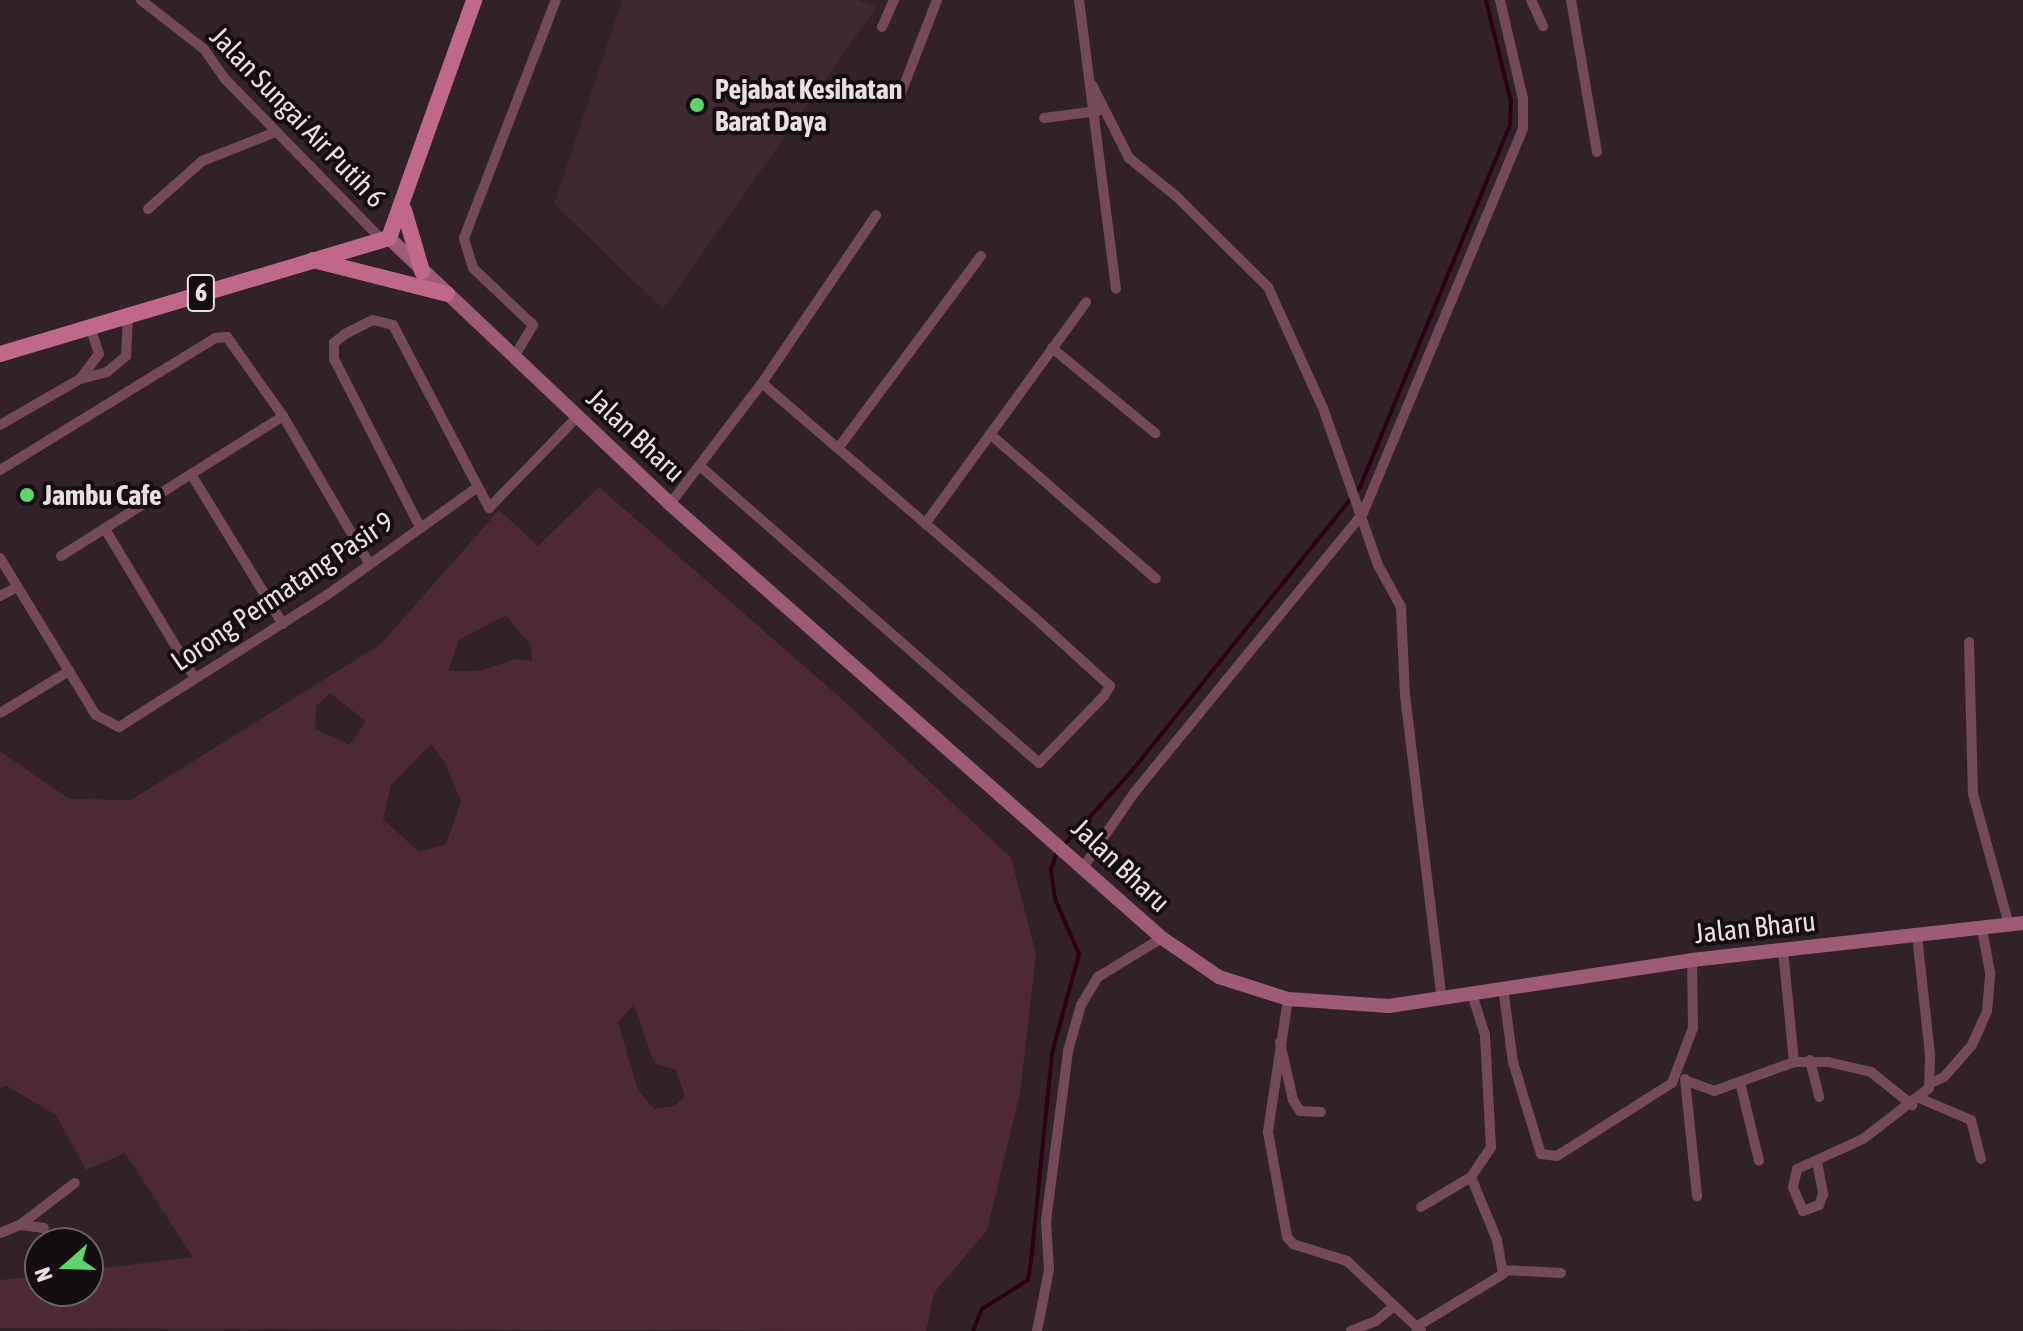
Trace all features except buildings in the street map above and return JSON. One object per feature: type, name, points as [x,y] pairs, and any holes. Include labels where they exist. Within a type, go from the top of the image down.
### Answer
[{"type":"main road","points":[[385,239],[404,208],[474,0]]},
{"type":"main road","points":[[404,208],[422,271]]},
{"type":"main road","name":"Jalan Bharu","points":[[385,239],[670,504],[1051,835],[1162,938],[1219,977],[1288,999],[1360,1007],[1442,999],[1692,960],[2016,924]]},
{"type":"main road","name":"6","points":[[0,354],[385,239]]},
{"type":"main road","points":[[312,260],[447,294]]},
{"type":"street","name":"Jalan Sungai Air Putih 6","points":[[141,0],[204,49],[276,132],[385,239]]},
{"type":"street","points":[[514,357],[533,325],[473,268],[464,238],[556,0]]},
{"type":"street","points":[[882,27],[894,0]]},
{"type":"street","points":[[899,98],[937,0]]},
{"type":"street","points":[[1079,0],[1116,289]]},
{"type":"street","points":[[1084,866],[1134,793],[1363,513],[1523,128],[1523,99],[1500,0]]},
{"type":"street","points":[[1531,0],[1543,26]]},
{"type":"street","points":[[1571,0],[1597,152]]},
{"type":"street","points":[[1092,85],[1129,158],[1187,206],[1268,287],[1353,486],[1378,565],[1404,618],[1405,695],[1442,999]]},
{"type":"street","points":[[1044,118],[1106,109]]},
{"type":"street","points":[[148,209],[202,161],[276,132]]},
{"type":"street","points":[[670,504],[762,383],[876,215]]},
{"type":"street","points":[[839,447],[981,256]]},
{"type":"street","points":[[925,524],[1086,302]]},
{"type":"street","points":[[0,425],[80,379],[119,366],[131,345],[128,316]]},
{"type":"street","points":[[420,527],[334,359],[334,343],[345,334],[373,320],[393,325],[486,506],[496,507],[578,416]]},
{"type":"street","points":[[80,379],[99,354],[90,327]]},
{"type":"street","points":[[0,470],[221,336],[232,339],[283,416],[369,563]]},
{"type":"street","points":[[1052,348],[1155,433]]},
{"type":"street","points":[[701,467],[1030,756],[1046,761],[1110,686],[762,383]]},
{"type":"street","points":[[61,556],[283,416]]},
{"type":"street","points":[[990,434],[1156,579]]},
{"type":"street","points":[[191,474],[283,624]]},
{"type":"street","name":"Lorong Permatang Pasir 9","points":[[69,671],[96,715],[113,728],[283,624],[475,489]]},
{"type":"street","points":[[105,529],[195,678]]},
{"type":"street","points":[[0,558],[69,671],[0,713]]},
{"type":"street","points":[[0,596],[17,587]]},
{"type":"street","points":[[1969,642],[1973,794],[2016,924]]},
{"type":"street","points":[[1817,1162],[1823,1194],[1819,1205],[1803,1211],[1796,1201],[1794,1174],[1817,1162],[1863,1139],[1916,1102],[1931,1083],[1944,1077],[1972,1045],[1987,1011],[1990,973],[1982,929]]},
{"type":"street","points":[[1917,936],[1931,1083]]},
{"type":"street","points":[[1037,1331],[1049,1270],[1046,1221],[1068,1051],[1081,1005],[1098,977],[1162,938]]},
{"type":"street","points":[[1783,950],[1794,1062]]},
{"type":"street","points":[[1503,988],[1513,1062],[1543,1156],[1570,1151],[1668,1088],[1680,1066],[1694,1017],[1692,960]]},
{"type":"street","points":[[1421,1207],[1471,1177],[1491,1147],[1485,1035],[1472,994]]},
{"type":"street","points":[[1288,999],[1268,1132],[1287,1237],[1293,1244],[1347,1261],[1418,1329],[1495,1282],[1503,1270],[1497,1240],[1471,1177]]},
{"type":"street","points":[[1280,1042],[1293,1100],[1300,1111],[1321,1112]]},
{"type":"street","points":[[1810,1060],[1819,1097]]},
{"type":"street","points":[[1687,1081],[1706,1092],[1794,1062],[1810,1060],[1871,1072],[1916,1102],[1971,1120],[1981,1159]]},
{"type":"street","points":[[1680,1066],[1687,1081],[1697,1196]]},
{"type":"street","points":[[1740,1082],[1759,1161]]},
{"type":"street","points":[[0,1233],[20,1225],[75,1183]]},
{"type":"street","points":[[20,1225],[36,1227]]},
{"type":"street","points":[[1503,1270],[1561,1273]]},
{"type":"street","points":[[1351,1331],[1376,1321],[1394,1306]]},
{"type":"shaded area","name":"Pejabat Kesihatan Barat Daya","points":[[622,0],[858,0],[877,6],[663,309],[554,204]]},
{"type":"shaded area","points":[[599,487],[844,701],[1011,858],[1036,954],[1020,1093],[987,1230],[934,1293],[926,1331],[0,1328],[0,1280],[24,1278],[24,1307],[104,1307],[104,1268],[193,1257],[125,1153],[86,1170],[56,1115],[7,1086],[0,1088],[0,751],[69,799],[131,800],[381,644],[499,510],[538,546]],"holes":[[[506,615],[531,646],[532,661],[516,659],[479,671],[448,671],[459,640]],[[330,693],[366,721],[350,745],[315,729],[316,706]],[[431,744],[446,764],[461,802],[446,844],[419,852],[383,819],[391,785]],[[634,1004],[654,1063],[676,1070],[685,1096],[675,1106],[654,1109],[638,1090],[618,1022]]]},
{"type":"waterway","points":[[1063,846],[1131,772],[1360,487],[1510,125],[1511,102],[1486,0]]},
{"type":"waterway","points":[[973,1331],[982,1309],[1028,1280],[1052,1053],[1079,954],[1055,899],[1051,870],[1057,852]]},
{"type":"place","name":"Pejabat Kesihatan Barat Daya","points":[[697,105]]},
{"type":"place","name":"Jambu Cafe","points":[[27,495]]}]
